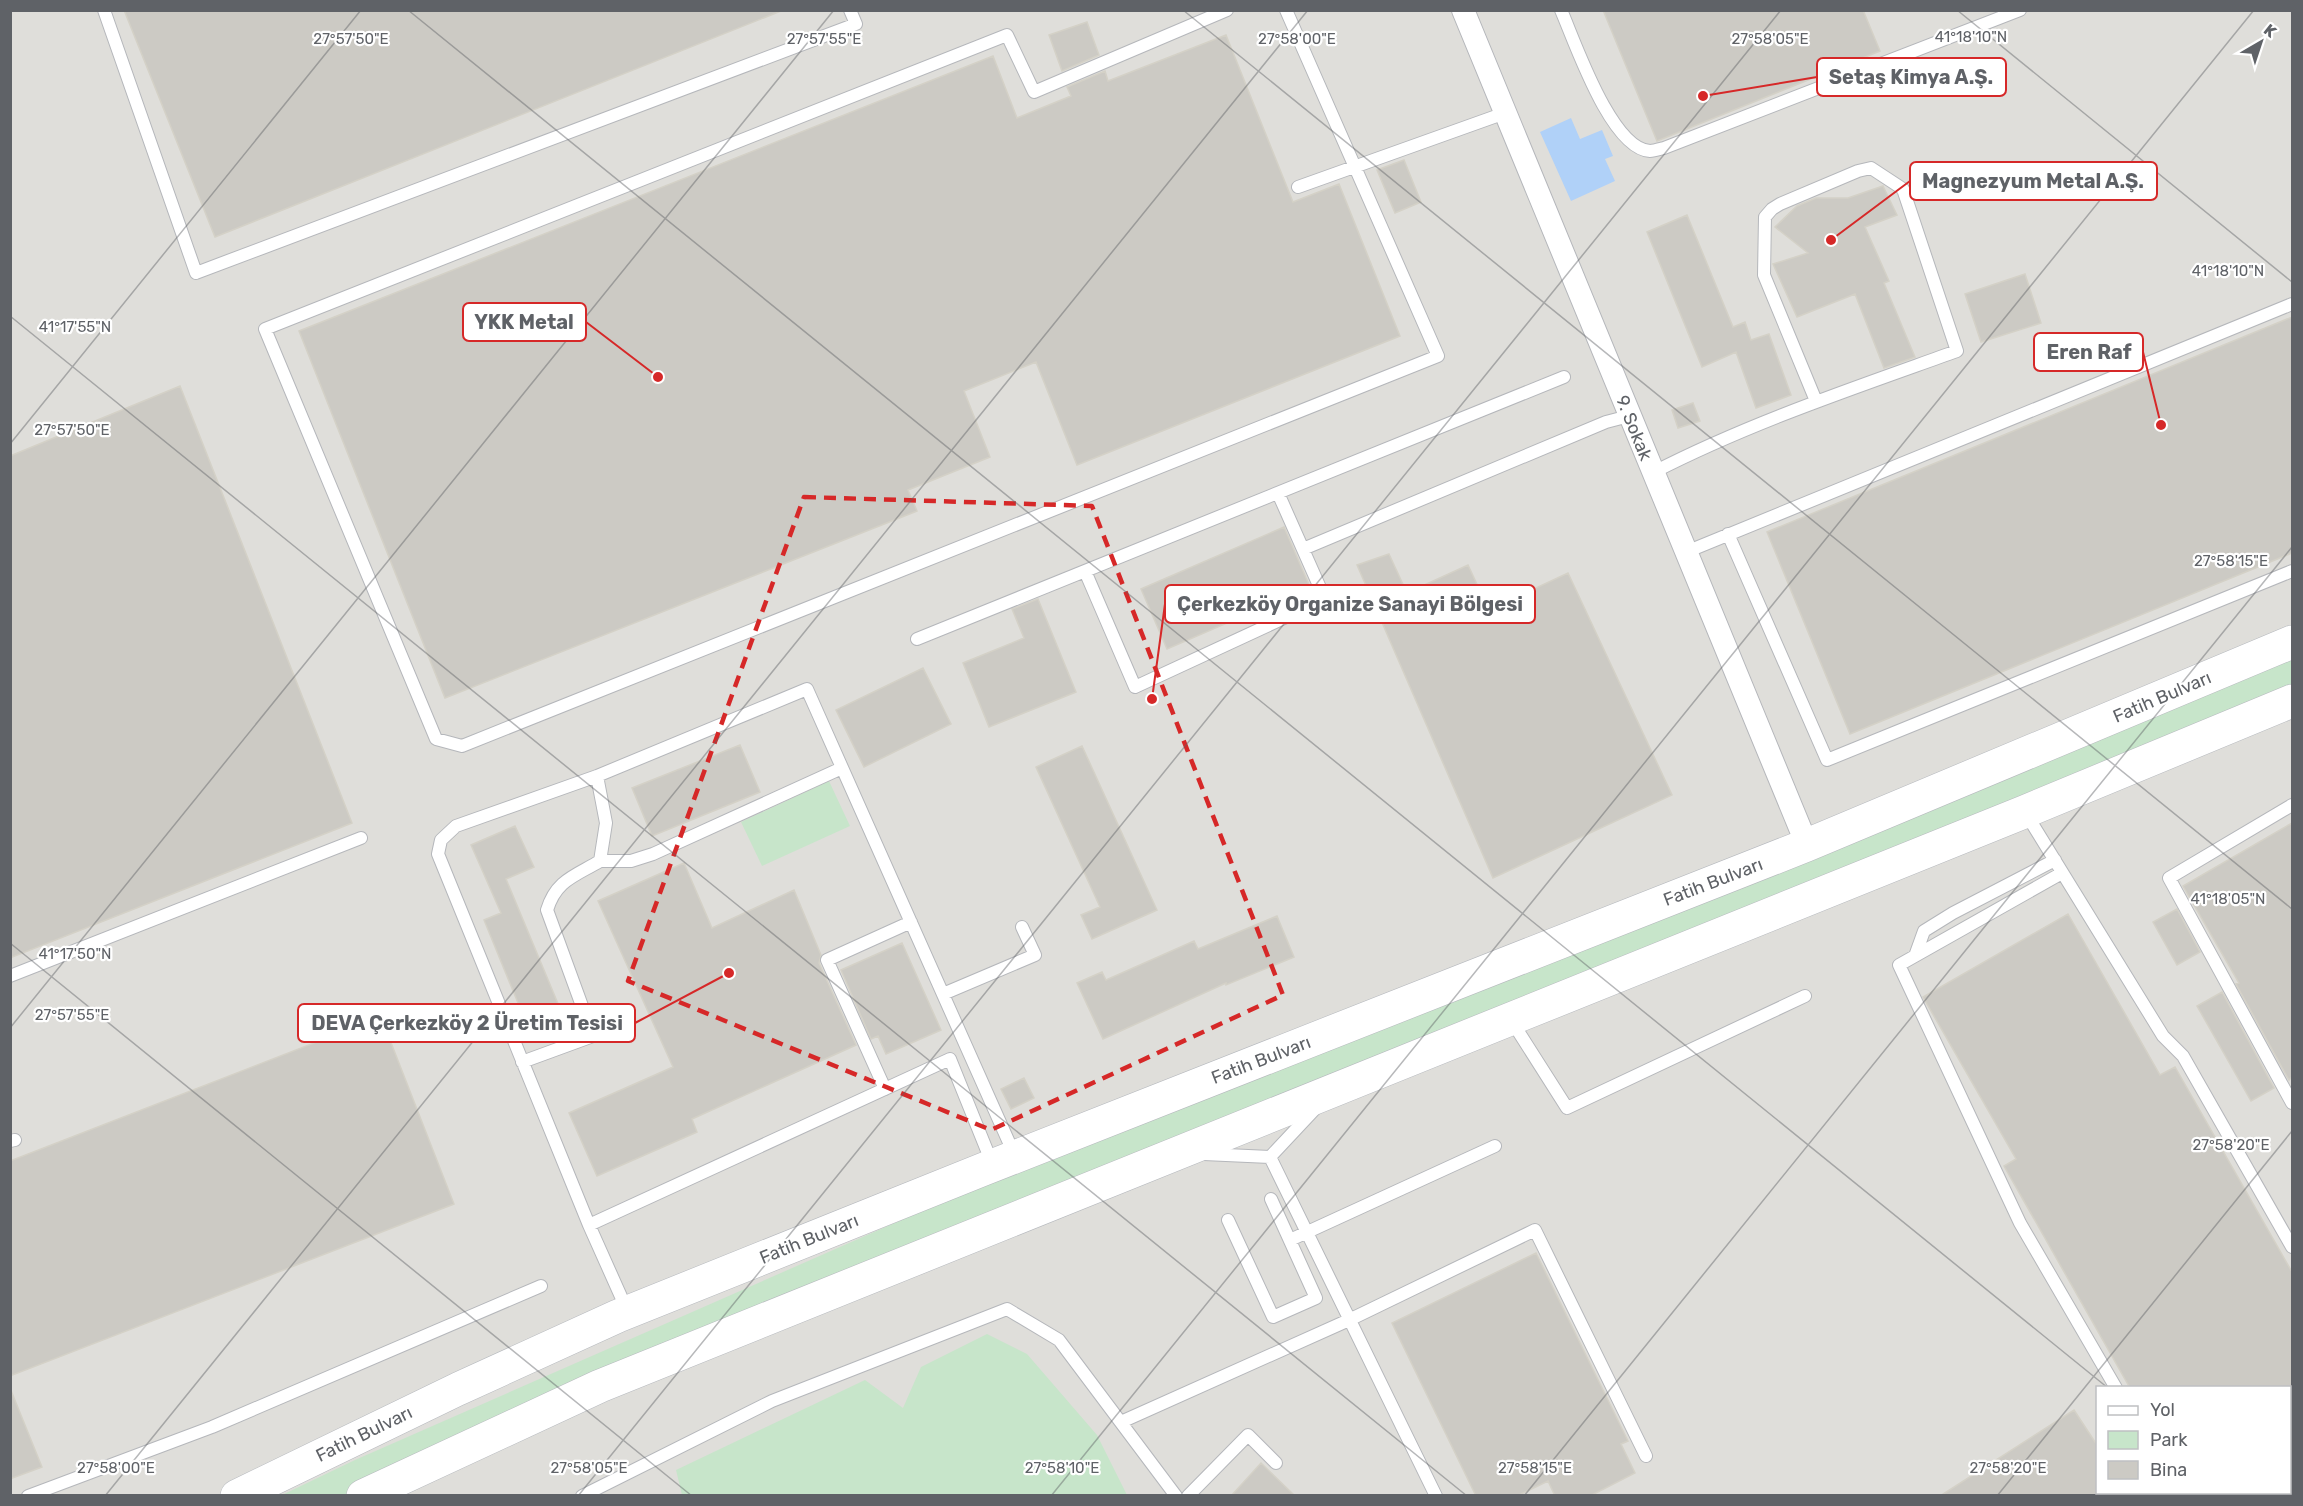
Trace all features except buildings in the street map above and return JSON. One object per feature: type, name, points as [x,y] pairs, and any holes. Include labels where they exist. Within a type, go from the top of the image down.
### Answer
[{"type":"main road","name":"Fatih Bulvarı","points":[[237,1496],[458,1389],[628,1312],[1004,1161],[1807,845],[2292,642]]},
{"type":"main road","points":[[363,1496],[600,1386],[2024,812],[2292,701]]},
{"type":"main road","points":[[1795,904],[1815,875],[1807,845]]},
{"type":"street","name":"9. Sokak","points":[[1463,10],[1807,845]]},
{"type":"lane","points":[[104,10],[196,273],[856,24],[850,10]]},
{"type":"lane","points":[[1227,10],[1034,92],[1007,35],[266,329],[436,739],[462,746],[1438,356],[1286,10]]},
{"type":"lane","points":[[1561,10],[1610,119],[1634,145],[1649,151],[1664,148],[2020,10]]},
{"type":"lane","points":[[1298,188],[1505,113]]},
{"type":"lane","points":[[1652,473],[1690,453],[1816,401],[1957,351],[1903,189],[1871,168],[1858,171],[1780,204],[1772,208],[1765,217],[1764,275],[1816,401]]},
{"type":"lane","points":[[1686,552],[2292,304]]},
{"type":"lane","points":[[917,639],[1564,377]]},
{"type":"lane","points":[[1303,549],[1606,422],[1629,416]]},
{"type":"lane","points":[[1085,571],[1135,687],[1325,599],[1278,493]]},
{"type":"lane","points":[[1728,534],[1827,760],[2292,571]]},
{"type":"lane","points":[[628,1312],[589,1225],[438,854],[441,840],[456,826],[597,776],[807,689],[943,994],[1004,1161]]},
{"type":"lane","points":[[522,1062],[593,1036],[547,910],[552,896],[562,883],[600,861],[631,861],[653,854],[842,768]]},
{"type":"lane","points":[[597,776],[606,823],[600,861]]},
{"type":"lane","points":[[2292,805],[2169,878],[2292,1103]]},
{"type":"lane","points":[[2024,812],[2163,1036],[2183,1056],[2292,1247]]},
{"type":"lane","points":[[10,976],[362,838]]},
{"type":"lane","points":[[1915,956],[1924,931],[2055,860]]},
{"type":"lane","points":[[2062,873],[1899,965],[2020,1223],[2115,1386]]},
{"type":"lane","points":[[885,1089],[827,960],[911,922]]},
{"type":"lane","points":[[943,994],[1035,955],[1022,927]]},
{"type":"lane","points":[[1510,1019],[1567,1108],[1805,996]]},
{"type":"lane","points":[[589,1225],[950,1059],[1004,1161]]},
{"type":"lane","points":[[1179,1153],[1270,1157],[1333,1090]]},
{"type":"lane","points":[[1290,1240],[1495,1146]]},
{"type":"lane","points":[[1270,1157],[1436,1496]]},
{"type":"lane","points":[[1228,1220],[1273,1317],[1317,1298],[1271,1199]]},
{"type":"lane","points":[[1121,1422],[1349,1320],[1535,1230],[1646,1456]]},
{"type":"lane","points":[[28,1496],[212,1427],[541,1286]]},
{"type":"lane","points":[[582,1496],[772,1401],[1007,1309],[1059,1340],[1176,1496]]},
{"type":"lane","points":[[1188,1496],[1248,1436],[1276,1463]]},
{"type":"highlighted area","points":[[804,497],[1092,506],[1283,995],[991,1130],[628,981]]},
{"type":"shaded area","points":[[10,11],[2292,11],[2292,1495],[11,1495]]},
{"type":"green space","points":[[2292,659],[2292,691],[660,1351],[346,1495],[280,1496],[355,1460],[1029,1164]]},
{"type":"green space","points":[[829,781],[850,826],[762,866],[741,822]]},
{"type":"green space","points":[[987,1334],[1027,1354],[1097,1435],[1127,1495],[682,1495],[676,1470],[865,1380],[903,1408],[921,1367]]},
{"type":"water","points":[[1571,118],[1580,139],[1602,130],[1613,156],[1605,159],[1615,181],[1571,201],[1540,132]]},
{"type":"place","name":"Setaş Kimya A.Ş.","points":[[1703,96]]},
{"type":"place","name":"Magnezyum Metal A.Ş.","points":[[1831,240]]},
{"type":"place","name":"YKK Metal","points":[[658,377]]},
{"type":"place","name":"Eren Raf","points":[[2161,425]]},
{"type":"place","name":"Çerkezköy Organize Sanayi Bölgesi","points":[[1152,699]]},
{"type":"place","name":"DEVA Çerkezköy 2 Üretim Tesisi","points":[[729,973]]}]
